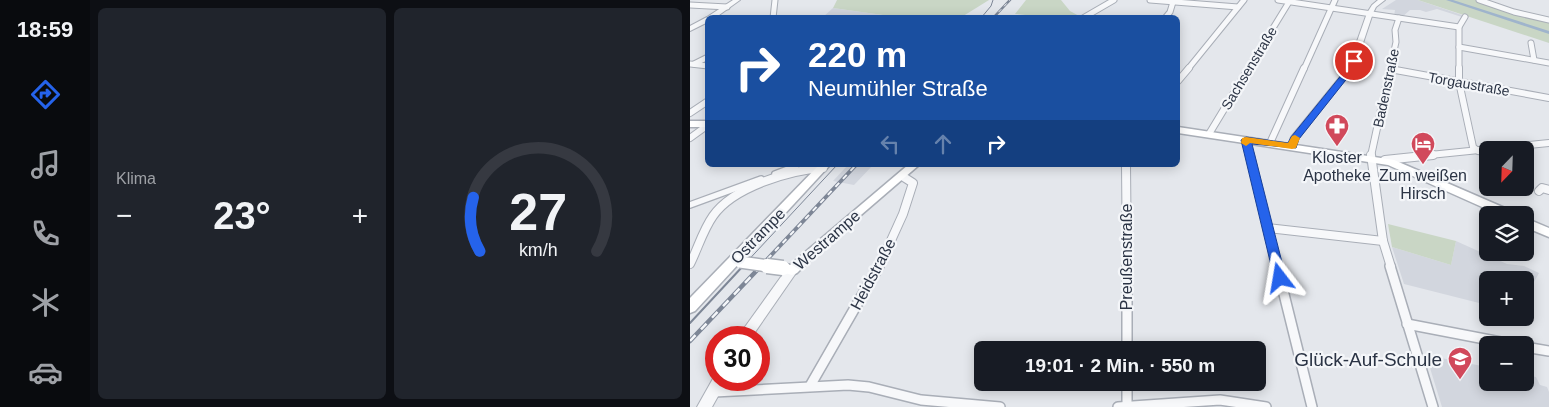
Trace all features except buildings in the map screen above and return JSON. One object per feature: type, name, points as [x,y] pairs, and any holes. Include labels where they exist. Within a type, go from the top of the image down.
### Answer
[{"type":"main road","points":[[690,124],[705,124]]},
{"type":"main road","points":[[1180,130],[1385,160],[1490,206]]},
{"type":"main road","name":"Ostrampe","points":[[690,308],[737,262],[823,167]]},
{"type":"main road","points":[[902,176],[912,167]]},
{"type":"main road","name":"Westrampe","points":[[787,269],[902,176]]},
{"type":"main road","points":[[1534,226],[1549,233]]},
{"type":"main road","points":[[737,262],[787,269]]},
{"type":"street","points":[[714,15],[737,0]]},
{"type":"street","points":[[772,15],[775,0]]},
{"type":"street","points":[[1088,15],[1114,0]]},
{"type":"street","points":[[1150,0],[1238,7]]},
{"type":"street","points":[[1180,80],[1244,0]]},
{"type":"street","points":[[1278,0],[1460,27]]},
{"type":"street","points":[[1270,144],[1334,0]]},
{"type":"street","points":[[1292,146],[1294,139],[1351,67],[1370,13],[1375,5],[1382,0]]},
{"type":"street","points":[[1480,0],[1514,12],[1549,20]]},
{"type":"street","points":[[1168,15],[1173,2]]},
{"type":"street","name":"Sachsenstraße","points":[[1209,134],[1289,2]]},
{"type":"street","points":[[690,5],[727,7]]},
{"type":"street","points":[[1466,17],[1460,27],[1459,82],[1473,147],[1478,151]]},
{"type":"street","name":"Badenstraße","points":[[1399,18],[1395,30],[1397,36],[1372,148],[1383,241],[1433,407]]},
{"type":"street","points":[[690,29],[705,20]]},
{"type":"street","points":[[1531,43],[1534,60]]},
{"type":"street","points":[[1460,47],[1549,63]]},
{"type":"street","points":[[692,64],[705,58]]},
{"type":"street","points":[[692,64],[705,66]]},
{"type":"street","name":"Torgaustraße","points":[[1390,69],[1549,98]]},
{"type":"street","points":[[690,113],[705,103]]},
{"type":"street","points":[[690,138],[705,126]]},
{"type":"street","points":[[1246,140],[1312,407]]},
{"type":"street","points":[[1539,144],[1549,152]]},
{"type":"street","points":[[1385,160],[1549,144]]},
{"type":"street","points":[[1409,158],[1412,171]]},
{"type":"street","points":[[690,205],[793,167]]},
{"type":"street","points":[[690,264],[714,214],[726,202],[739,193],[803,169],[817,167]]},
{"type":"street","name":"Preußenstraße","points":[[1126,167],[1127,341]]},
{"type":"street","name":"Heidstraße","points":[[810,386],[877,271],[903,214],[913,183],[902,176]]},
{"type":"street","points":[[1539,191],[1542,188],[1549,190]]},
{"type":"street","points":[[724,194],[739,193]]},
{"type":"street","points":[[1267,228],[1383,241]]},
{"type":"street","name":"Westrampe","points":[[751,326],[787,269]]},
{"type":"street","points":[[1407,324],[1479,338]]},
{"type":"street","points":[[1534,348],[1549,351]]},
{"type":"street","points":[[770,386],[860,385],[921,404],[1000,407]]},
{"type":"street","points":[[704,407],[714,391]]},
{"type":"street","points":[[1127,391],[1127,406]]},
{"type":"street","points":[[1118,407],[1220,400],[1266,407]]},
{"type":"shaded area","points":[[1396,0],[1418,0],[1462,15],[1462,17],[1437,9],[1426,12],[1410,10],[1402,17],[1394,16],[1395,10],[1382,9]]},
{"type":"shaded area","points":[[833,8],[883,15],[825,15]]},
{"type":"shaded area","points":[[846,167],[871,167],[854,185],[833,181]]},
{"type":"shaded area","points":[[1456,241],[1479,251],[1479,261],[1500,261],[1507,264],[1524,266],[1539,273],[1534,282],[1534,271],[1479,271],[1479,303],[1404,284],[1392,247],[1451,265]]},
{"type":"shaded area","name":"Glück-Auf-Schule","points":[[1426,355],[1479,365],[1479,391],[1534,391],[1534,377],[1540,385],[1547,387],[1549,392],[1549,407],[1442,407]]},
{"type":"green space","points":[[837,0],[989,0],[965,15],[883,15],[833,8]]},
{"type":"green space","points":[[1026,0],[1061,0],[1070,11],[1077,15],[1024,15],[1015,14]]},
{"type":"green space","points":[[1418,0],[1476,0],[1549,23],[1549,43]]},
{"type":"green space","points":[[1388,224],[1456,241],[1451,265],[1392,247]]},
{"type":"water","points":[[1446,0],[1453,0],[1549,31],[1549,34]]},
{"type":"tram line","points":[[984,15],[991,6],[993,0]]},
{"type":"tram line","points":[[742,267],[835,167]]},
{"type":"tram line","points":[[690,323],[743,266]]},
{"type":"railway","points":[[996,15],[1010,0]]},
{"type":"railway","points":[[760,267],[854,167]]},
{"type":"railway","points":[[690,341],[761,266]]},
{"type":"slow traffic","points":[[1246,143],[1246,140],[1292,146],[1295,138]]},
{"type":"place","name":"Kloster Apotheke","points":[[1337,147]]},
{"type":"place","name":"Zum weißen Hirsch","points":[[1423,165]]},
{"type":"place","name":"Glück-Auf-Schule","points":[[1460,380]]},
{"type":"route","points":[[1280,278],[1246,140],[1292,146],[1294,139],[1346,74],[1354,61]]}]
